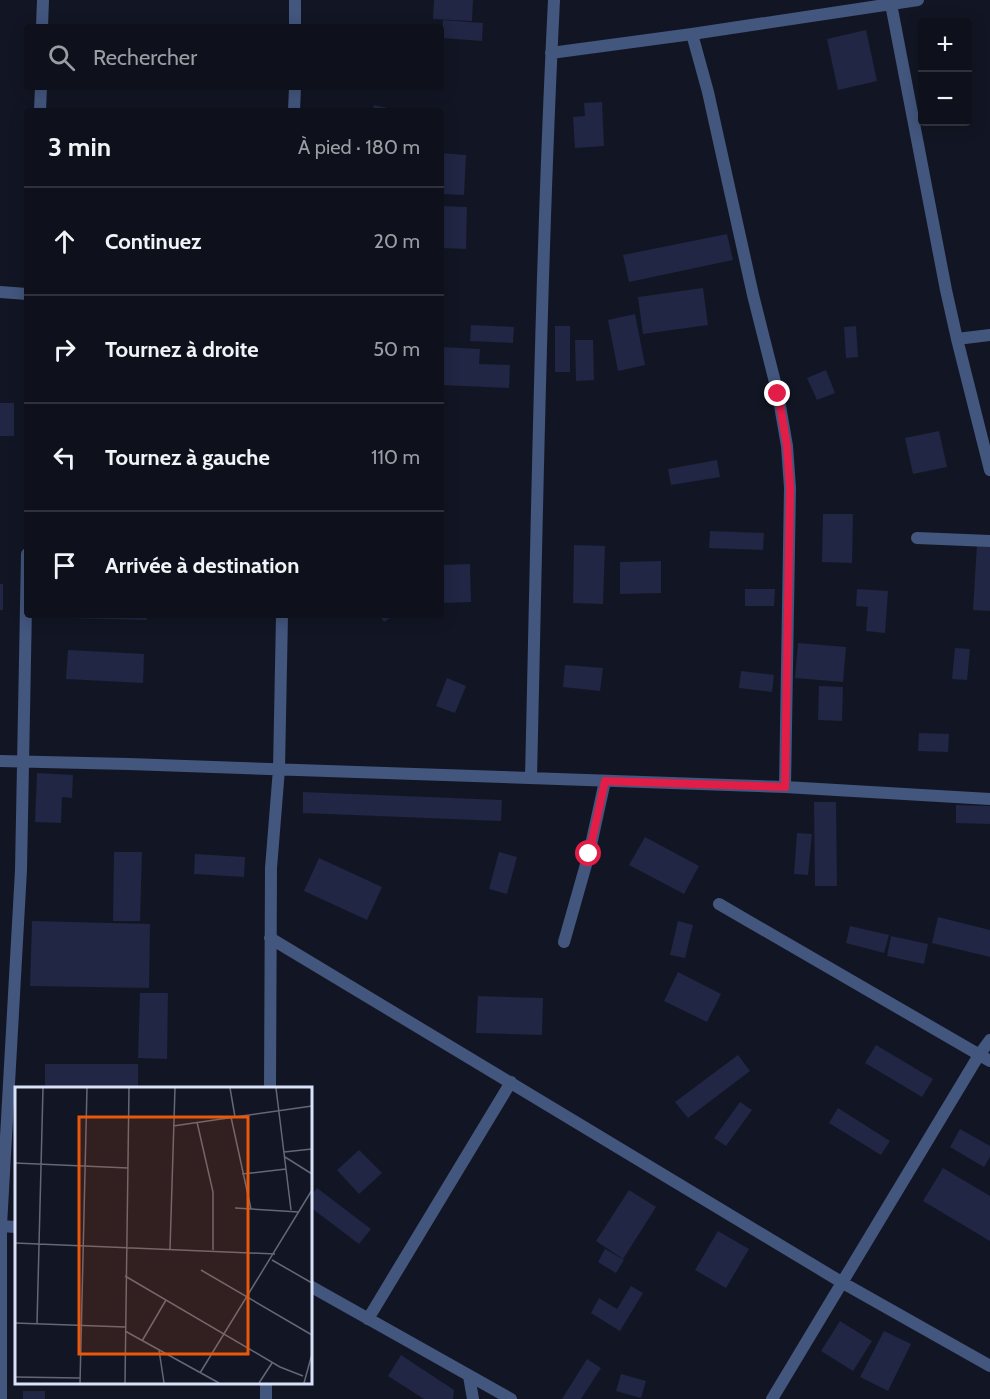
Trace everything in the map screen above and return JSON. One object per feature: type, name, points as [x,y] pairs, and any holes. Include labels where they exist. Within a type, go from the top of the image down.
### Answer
[{"type":"street","points":[[42,0],[42,24]]},
{"type":"street","points":[[295,0],[295,24]]},
{"type":"street","points":[[531,778],[538,464],[554,0]]},
{"type":"street","points":[[552,53],[918,0]]},
{"type":"street","points":[[891,4],[946,290],[990,470]]},
{"type":"street","points":[[692,34],[708,92],[753,295],[778,394],[787,446],[790,488],[785,787]]},
{"type":"street","points":[[40,108],[41,90]]},
{"type":"street","points":[[294,108],[295,90]]},
{"type":"street","points":[[0,292],[24,294]]},
{"type":"street","points":[[957,339],[990,335]]},
{"type":"street","points":[[917,538],[990,541]]},
{"type":"street","points":[[1,1399],[1,1226],[21,870],[25,618]]},
{"type":"street","points":[[270,1087],[271,868],[279,769],[282,618]]},
{"type":"street","points":[[0,761],[785,787],[990,799]]},
{"type":"street","points":[[564,942],[589,854],[605,781]]},
{"type":"street","points":[[719,904],[985,1058]]},
{"type":"street","points":[[270,938],[843,1283],[990,1366]]},
{"type":"street","points":[[772,1399],[985,1058],[990,1040]]},
{"type":"street","points":[[368,1319],[511,1082]]},
{"type":"street","points":[[312,1287],[511,1399]]},
{"type":"street","points":[[469,1376],[473,1399]]},
{"type":"building","points":[[434,0],[473,0],[472,21],[433,19]]},
{"type":"building","points":[[443,20],[483,23],[482,41],[444,38]]},
{"type":"building","points":[[866,30],[877,81],[838,90],[827,39]]},
{"type":"building","points":[[602,102],[604,146],[575,148],[573,117],[585,116],[584,103]]},
{"type":"building","points":[[444,153],[466,155],[464,195],[444,194]]},
{"type":"building","points":[[444,206],[467,207],[466,249],[444,248]]},
{"type":"building","points":[[727,234],[733,260],[629,282],[623,255]]},
{"type":"building","points":[[703,288],[708,325],[643,334],[638,297]]},
{"type":"building","points":[[635,314],[645,365],[618,371],[608,320]]},
{"type":"building","points":[[471,325],[514,327],[513,343],[470,341]]},
{"type":"building","points":[[555,326],[570,326],[570,372],[555,372]]},
{"type":"building","points":[[856,326],[858,357],[846,358],[844,327]]},
{"type":"building","points":[[575,340],[593,340],[594,380],[576,381]]},
{"type":"building","points":[[444,347],[480,349],[479,364],[510,365],[509,388],[444,385]]},
{"type":"building","points":[[826,370],[835,393],[817,400],[807,378]]},
{"type":"building","points":[[0,403],[14,403],[14,436],[0,436]]},
{"type":"building","points":[[939,431],[947,467],[913,474],[905,438]]},
{"type":"building","points":[[717,460],[720,477],[671,485],[668,469]]},
{"type":"building","points":[[823,514],[853,514],[852,563],[822,562]]},
{"type":"building","points":[[710,531],[764,533],[763,550],[709,548]]},
{"type":"building","points":[[977,544],[990,545],[990,611],[973,610]]},
{"type":"building","points":[[574,545],[605,546],[603,604],[573,603]]},
{"type":"building","points":[[661,561],[661,593],[620,594],[620,562]]},
{"type":"building","points":[[470,564],[471,602],[444,603],[444,565]]},
{"type":"building","points":[[0,584],[3,584],[3,610],[0,610]]},
{"type":"building","points":[[745,589],[775,589],[774,606],[745,606]]},
{"type":"building","points":[[857,589],[888,591],[885,633],[866,631],[868,607],[856,606]]},
{"type":"building","points":[[66,618],[147,618],[147,620]]},
{"type":"building","points":[[798,643],[846,647],[843,682],[795,678]]},
{"type":"building","points":[[955,648],[970,649],[967,680],[952,679]]},
{"type":"building","points":[[68,650],[144,654],[143,683],[66,679]]},
{"type":"building","points":[[565,665],[603,668],[600,691],[563,687]]},
{"type":"building","points":[[741,671],[774,675],[772,692],[739,688]]},
{"type":"building","points":[[447,678],[466,686],[455,713],[436,706]]},
{"type":"building","points":[[819,686],[843,687],[842,721],[818,720]]},
{"type":"building","points":[[919,733],[949,734],[948,752],[918,751]]},
{"type":"building","points":[[37,773],[73,775],[72,798],[62,797],[61,823],[35,822]]},
{"type":"building","points":[[303,792],[502,800],[501,821],[303,813]]},
{"type":"building","points":[[814,802],[836,802],[837,886],[815,886]]},
{"type":"building","points":[[956,805],[990,806],[990,824],[956,823]]},
{"type":"building","points":[[797,833],[812,834],[808,875],[794,874]]},
{"type":"building","points":[[645,837],[699,866],[684,894],[629,865]]},
{"type":"building","points":[[114,852],[142,852],[140,921],[113,921]]},
{"type":"building","points":[[499,852],[517,857],[507,894],[489,889]]},
{"type":"building","points":[[195,854],[245,857],[244,877],[194,874]]},
{"type":"building","points":[[319,858],[382,887],[367,920],[304,891]]},
{"type":"building","points":[[938,917],[990,930],[990,957],[932,943]]},
{"type":"building","points":[[32,921],[150,924],[149,988],[30,986]]},
{"type":"building","points":[[678,921],[693,925],[685,958],[670,955]]},
{"type":"building","points":[[850,926],[889,935],[884,953],[846,943]]},
{"type":"building","points":[[891,936],[928,944],[924,964],[887,956]]},
{"type":"building","points":[[678,972],[721,994],[707,1022],[664,1001]]},
{"type":"building","points":[[140,993],[168,993],[167,1059],[138,1058]]},
{"type":"building","points":[[478,996],[543,998],[542,1035],[476,1033]]},
{"type":"building","points":[[876,1045],[933,1079],[922,1097],[865,1063]]},
{"type":"building","points":[[738,1055],[750,1071],[688,1118],[675,1102]]},
{"type":"building","points":[[45,1064],[138,1064],[138,1087],[45,1087]]},
{"type":"building","points":[[740,1102],[752,1110],[726,1146],[714,1138]]},
{"type":"building","points":[[838,1108],[890,1141],[881,1155],[829,1123]]},
{"type":"building","points":[[960,1129],[990,1146],[990,1157],[984,1167],[950,1147]]},
{"type":"building","points":[[359,1150],[382,1173],[359,1194],[337,1170]]},
{"type":"building","points":[[943,1168],[990,1196],[990,1241],[923,1201]]},
{"type":"building","points":[[317,1188],[371,1229],[359,1244],[312,1209],[312,1194]]},
{"type":"building","points":[[629,1190],[656,1207],[623,1259],[596,1241]]},
{"type":"building","points":[[718,1231],[749,1249],[726,1288],[695,1270]]},
{"type":"building","points":[[605,1249],[624,1260],[616,1273],[598,1262]]},
{"type":"building","points":[[631,1286],[643,1293],[620,1331],[591,1313],[599,1298],[617,1309]]},
{"type":"building","points":[[840,1321],[872,1341],[853,1371],[821,1351]]},
{"type":"building","points":[[884,1331],[911,1344],[888,1391],[860,1377]]},
{"type":"building","points":[[401,1355],[454,1390],[453,1399],[424,1399],[388,1376]]},
{"type":"building","points":[[587,1359],[601,1368],[581,1399],[562,1399]]},
{"type":"building","points":[[621,1374],[646,1381],[641,1398],[616,1391]]},
{"type":"building","points":[[23,1391],[45,1391],[45,1399],[23,1399]]},
{"type":"route","points":[[589,854],[605,781],[785,787],[790,488],[787,446],[778,394]]}]
